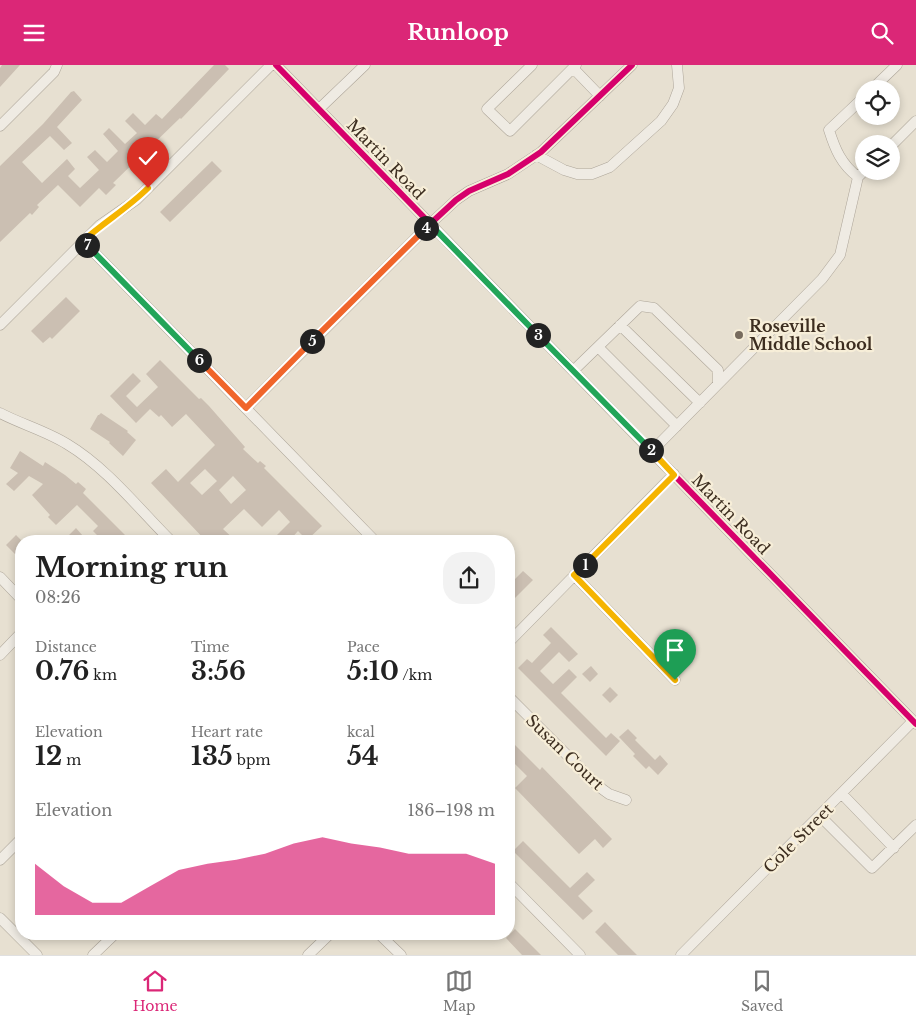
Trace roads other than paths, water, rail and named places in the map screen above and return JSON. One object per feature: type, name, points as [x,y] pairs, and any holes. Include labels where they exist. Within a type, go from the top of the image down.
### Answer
[{"type":"street","points":[[0,325],[100,225],[136,200],[271,65]]},
{"type":"street","name":"Martin Road","points":[[276,65],[914,722]]},
{"type":"street","points":[[319,109],[365,65]]},
{"type":"street","points":[[532,65],[487,109],[510,131],[575,66],[600,95]]},
{"type":"street","points":[[246,408],[456,200],[470,191],[508,174],[536,155],[632,65]]},
{"type":"street","points":[[536,155],[564,170],[577,174],[592,174],[610,167],[661,121],[673,104],[679,88],[677,65]]},
{"type":"street","points":[[881,80],[897,65]]},
{"type":"street","points":[[0,126],[56,69]]},
{"type":"street","points":[[855,105],[828,130],[846,168],[855,172]]},
{"type":"street","points":[[900,137],[916,121]]},
{"type":"street","points":[[652,451],[822,279],[840,255],[859,180]]},
{"type":"street","points":[[83,241],[369,535]]},
{"type":"street","points":[[573,371],[640,306],[654,308],[718,370],[718,383]]},
{"type":"street","points":[[620,325],[700,403]]},
{"type":"street","points":[[598,347],[677,426]]},
{"type":"street","points":[[0,413],[76,450],[104,472],[165,535]]},
{"type":"street","points":[[515,636],[674,475]]},
{"type":"street","points":[[574,575],[675,680]]},
{"type":"street","points":[[0,577],[15,593]]},
{"type":"street","points":[[0,655],[15,639]]},
{"type":"street","name":"Susan Court","points":[[515,703],[598,786],[610,795],[626,800]]},
{"type":"street","name":"Cole Street","points":[[681,955],[914,722]]},
{"type":"street","points":[[842,794],[894,848]]},
{"type":"street","points":[[820,816],[872,868],[916,825]]},
{"type":"street","points":[[0,860],[15,845]]},
{"type":"street","points":[[515,889],[580,955]]},
{"type":"street","points":[[0,918],[15,933]]},
{"type":"street","points":[[22,940],[37,955]]},
{"type":"street","points":[[92,955],[108,940]]},
{"type":"street","points":[[308,955],[324,940]]},
{"type":"street","points":[[385,940],[400,955]]},
{"type":"place","name":"Roseville Middle School","points":[[739,335]]}]
